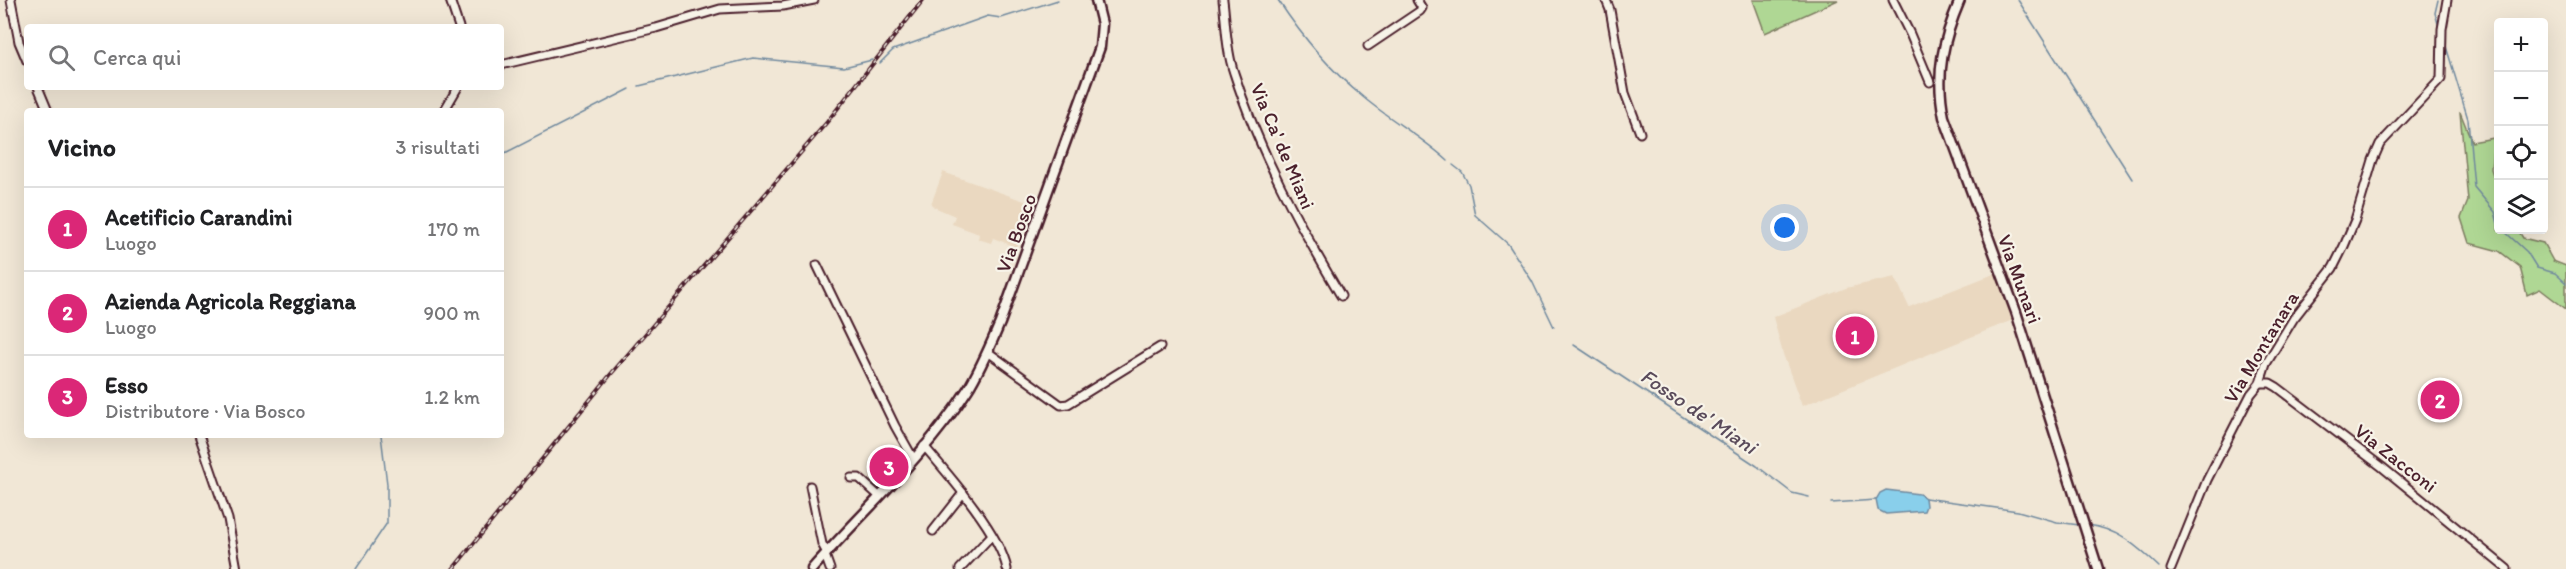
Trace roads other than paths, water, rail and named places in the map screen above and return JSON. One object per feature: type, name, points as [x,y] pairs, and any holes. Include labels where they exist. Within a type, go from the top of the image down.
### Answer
[{"type":"main road","name":"Via Bosco","points":[[812,569],[924,446],[961,398],[988,352],[1100,47],[1102,24],[1096,0]]},
{"type":"main road","name":"Via Munari","points":[[1960,0],[1947,30],[1940,64],[1939,91],[1944,117],[2016,312],[2098,569]]},
{"type":"street","points":[[11,0],[19,42],[24,54]]},
{"type":"street","points":[[450,0],[458,24]]},
{"type":"street","points":[[504,64],[656,28],[720,9],[783,6],[814,0]]},
{"type":"street","name":"Via Ca' de Miani","points":[[1222,0],[1233,70],[1254,126],[1296,219],[1341,296]]},
{"type":"street","points":[[1368,46],[1420,11],[1422,8],[1417,0]]},
{"type":"street","points":[[1606,0],[1610,10],[1625,93],[1640,133]]},
{"type":"street","points":[[1893,0],[1930,82]]},
{"type":"street","name":"Via Montanara","points":[[2171,569],[2207,480],[2251,394],[2260,383],[2266,364],[2299,310],[2332,268],[2344,246],[2380,144],[2441,78],[2442,29],[2447,0]]},
{"type":"street","points":[[39,90],[47,108]]},
{"type":"street","points":[[446,108],[456,90]]},
{"type":"street","points":[[817,265],[906,449],[913,458]]},
{"type":"street","points":[[988,352],[1061,405],[1068,404],[1160,347]]},
{"type":"street","name":"Via Zacconi","points":[[2260,383],[2270,383],[2277,387],[2382,467],[2506,569]]},
{"type":"street","points":[[200,438],[228,519],[237,569]]},
{"type":"street","points":[[924,446],[963,493],[991,536],[1007,569]]},
{"type":"street","points":[[851,478],[859,478],[879,496]]},
{"type":"street","points":[[810,486],[822,544],[830,569]]},
{"type":"street","points":[[933,531],[963,493]]},
{"type":"street","points":[[960,569],[991,536]]},
{"type":"water","points":[[1886,490],[1919,494],[1925,498],[1924,511],[1886,514],[1878,510],[1876,500],[1880,493]]},
{"type":"waterway","name":"Fosso de' Miani","points":[[880,63],[893,50],[988,16],[1001,18],[1058,0]]},
{"type":"waterway","name":"Fosso de' Miani","points":[[1278,0],[1296,26],[1339,76],[1373,105],[1448,161]]},
{"type":"waterway","points":[[2018,0],[2132,179]]},
{"type":"waterway","points":[[2438,0],[2435,13],[2439,27]]},
{"type":"waterway","points":[[2445,43],[2468,119],[2474,187],[2494,211]]},
{"type":"waterway","name":"Fosso de' Miani","points":[[639,86],[753,58],[844,67],[872,60]]},
{"type":"waterway","name":"Fosso de' Miani","points":[[504,153],[630,89]]},
{"type":"waterway","name":"Fosso de' Miani","points":[[1453,165],[1462,172],[1469,185],[1475,215],[1508,244],[1532,281],[1554,327]]},
{"type":"waterway","points":[[2507,234],[2527,252],[2537,268],[2555,273],[2566,283]]},
{"type":"waterway","name":"Fosso de' Miani","points":[[1574,345],[1757,466],[1792,493],[1809,497]]},
{"type":"waterway","name":"Fosso de' Miani","points":[[356,569],[387,523],[387,484],[381,438]]},
{"type":"waterway","name":"Fosso de' Miani","points":[[1925,498],[2018,511],[2057,522],[2079,525]]},
{"type":"waterway","name":"Fosso de' Miani","points":[[1831,503],[1876,500]]},
{"type":"waterway","name":"Fosso de' Miani","points":[[2087,525],[2117,534],[2159,567]]},
{"type":"railway","points":[[453,569],[611,374],[827,122],[923,0]]},
{"type":"place","name":"Acetificio Carandini","points":[[1855,336]]},
{"type":"place","name":"Azienda Agricola Reggiana","points":[[2440,400]]},
{"type":"place","name":"Esso","points":[[889,467]]}]
